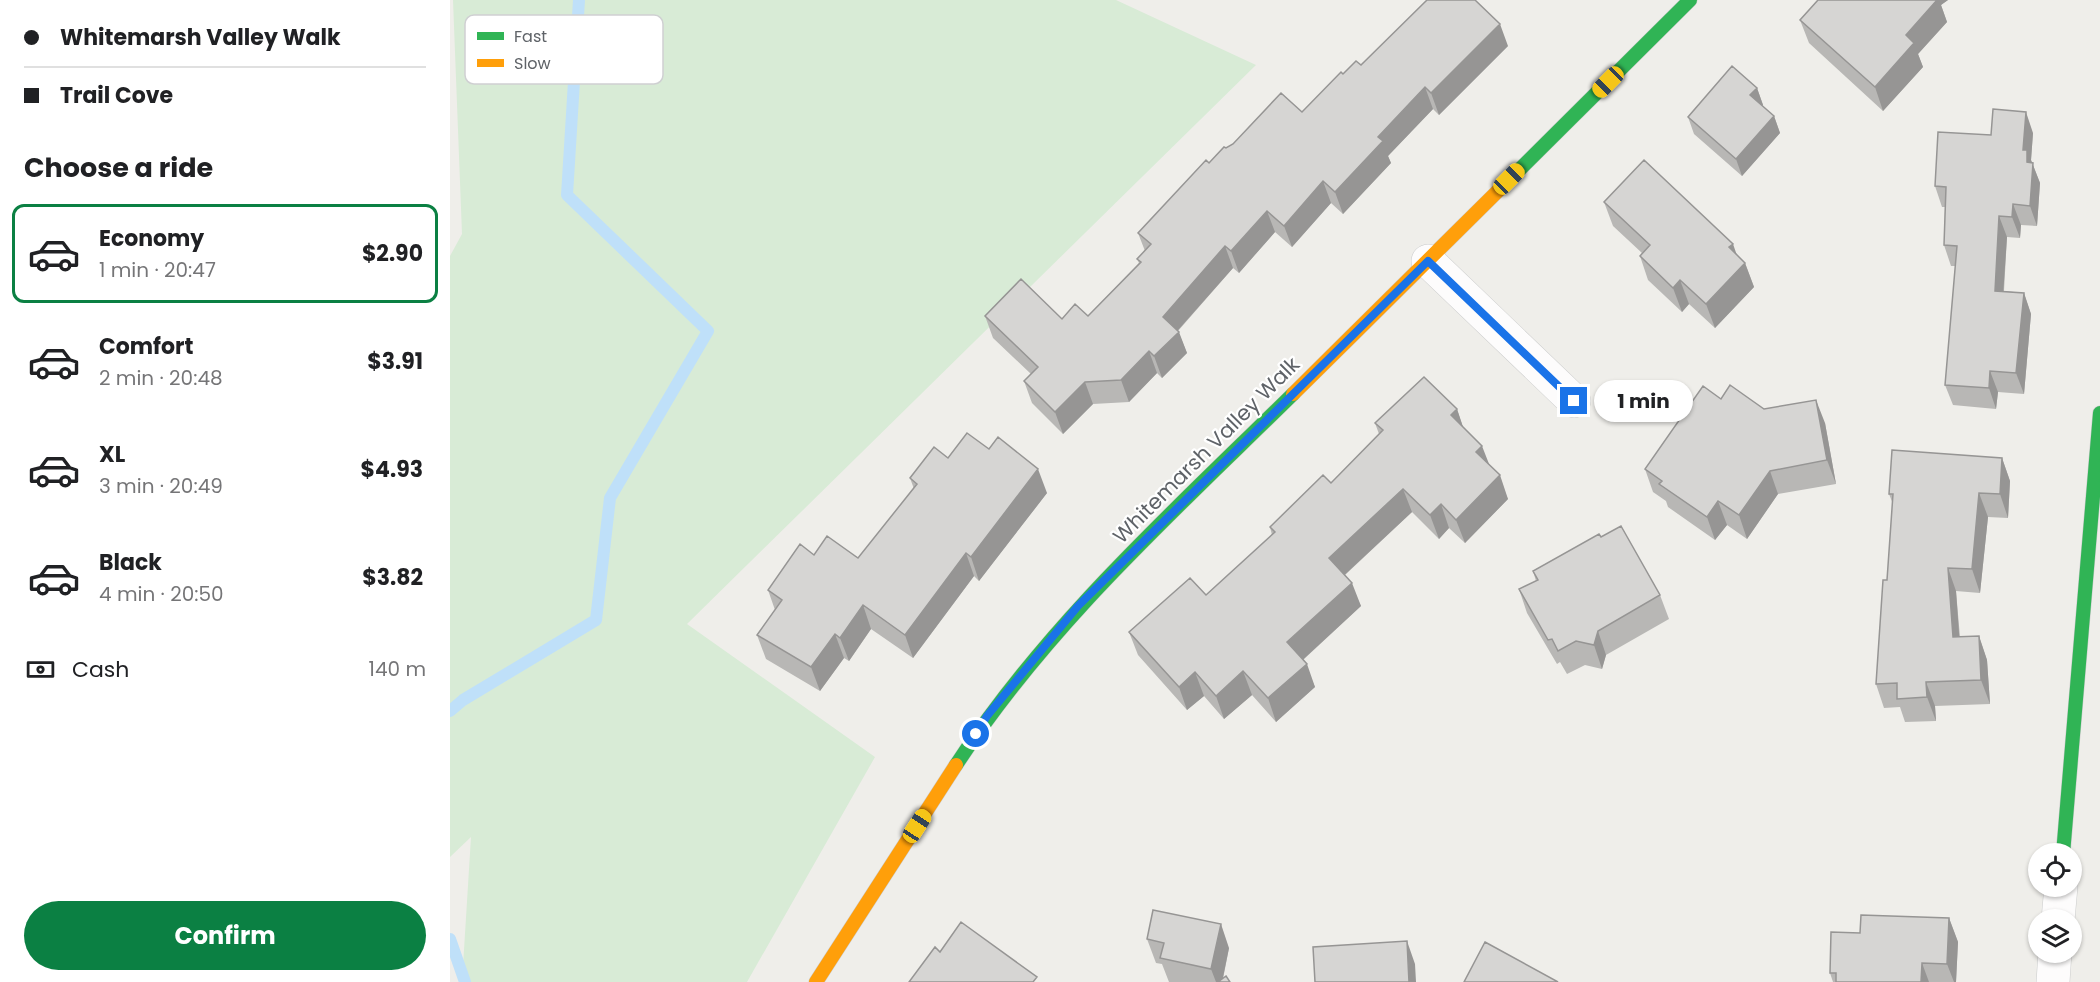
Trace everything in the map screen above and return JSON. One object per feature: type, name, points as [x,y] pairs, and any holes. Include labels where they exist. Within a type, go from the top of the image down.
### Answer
[{"type":"street","name":"Whitemarsh Valley Walk","points":[[816,982],[987,716],[1078,606],[1690,0]]},
{"type":"street","points":[[1428,261],[1574,401]]},
{"type":"street","points":[[2064,843],[2100,412]]},
{"type":"street","points":[[2053,982],[2054,963]]},
{"type":"green space","points":[[453,0],[1116,0],[1256,65],[687,624],[875,757],[747,982],[462,982],[471,837],[450,857],[450,256],[462,234]]},
{"type":"building","points":[[1427,0],[1475,0],[1500,24],[1431,93],[1425,87],[1378,137],[1383,141],[1335,192],[1323,181],[1284,226],[1267,211],[1231,251],[1225,246],[1163,317],[1179,332],[1154,356],[1149,351],[1121,380],[1085,382],[1055,412],[1024,381],[1038,367],[985,316],[1021,279],[1062,319],[1075,304],[1088,316],[1141,262],[1137,259],[1151,244],[1138,233],[1206,160],[1209,163],[1224,147],[1233,144],[1281,93],[1302,112],[1341,72],[1343,74],[1356,61],[1361,65]]},
{"type":"building","points":[[1818,0],[1937,0],[1906,35],[1914,43],[1875,87],[1800,20]]},
{"type":"building","points":[[1732,66],[1757,88],[1750,95],[1774,116],[1736,159],[1688,117]]},
{"type":"building","points":[[1993,109],[2026,112],[2023,150],[2027,150],[2027,162],[2033,163],[2030,206],[2013,204],[2012,217],[1999,216],[1995,291],[2024,293],[2016,373],[1990,371],[1989,388],[1945,385],[1957,246],[1944,245],[1946,187],[1935,186],[1938,132],[1991,135]]},
{"type":"building","points":[[1644,160],[1733,244],[1729,247],[1745,263],[1706,304],[1680,280],[1673,288],[1640,256],[1650,245],[1604,202]]},
{"type":"building","points":[[1424,377],[1457,409],[1451,415],[1482,446],[1476,452],[1500,475],[1456,520],[1441,504],[1430,515],[1403,489],[1329,558],[1352,583],[1287,642],[1307,664],[1268,698],[1243,671],[1216,696],[1195,672],[1179,687],[1129,632],[1190,578],[1206,595],[1275,532],[1270,527],[1323,475],[1331,483],[1383,430],[1375,423]]},
{"type":"building","points":[[1730,385],[1764,409],[1816,400],[1827,460],[1770,471],[1739,515],[1718,501],[1707,517],[1659,484],[1662,481],[1645,469],[1703,386],[1721,399]]},
{"type":"building","points":[[967,433],[989,449],[998,437],[1038,469],[971,557],[966,553],[905,635],[863,605],[840,638],[835,634],[811,667],[757,635],[782,600],[768,590],[800,544],[814,555],[827,536],[858,558],[917,484],[910,478],[934,447],[948,458]]},
{"type":"building","points":[[1892,450],[2002,458],[2000,494],[1979,493],[1972,569],[1948,568],[1953,637],[1979,636],[1981,680],[1926,682],[1927,697],[1897,699],[1897,683],[1876,684],[1883,580],[1887,580],[1893,494],[1889,494]]},
{"type":"building","points":[[1621,526],[1660,595],[1598,631],[1594,645],[1576,641],[1558,651],[1552,639],[1548,640],[1519,589],[1538,580],[1533,571],[1599,534],[1601,537]]},
{"type":"building","points":[[1153,910],[1221,924],[1211,969],[1160,958],[1164,943],[1147,939]]},
{"type":"building","points":[[1861,915],[1949,918],[1947,964],[1922,963],[1921,982],[1836,982],[1836,973],[1830,973],[1831,932],[1860,933]]},
{"type":"building","points":[[961,922],[1037,977],[1033,982],[909,982],[935,947],[940,952]]},
{"type":"building","points":[[1407,941],[1409,982],[1315,982],[1313,947]]},
{"type":"building","points":[[1485,942],[1558,982],[1464,982]]},
{"type":"building","points":[[1226,976],[1230,982],[1218,982]]},
{"type":"waterway","points":[[578,15],[579,0]]},
{"type":"waterway","points":[[450,711],[463,700],[596,620],[610,498],[708,331],[567,195],[574,84]]},
{"type":"waterway","points":[[450,939],[465,982]]},
{"type":"traffic: fast","points":[[1512,177],[1690,0]]},
{"type":"traffic: fast","points":[[956,765],[992,713],[1072,616],[1114,570],[1293,394]]},
{"type":"traffic: fast","points":[[2064,843],[2100,413]]},
{"type":"traffic: slow","points":[[1293,394],[1512,177]]},
{"type":"traffic: slow","points":[[816,982],[956,765]]},
{"type":"route","points":[[976,734],[987,716],[1078,606],[1428,261],[1574,401]]}]
